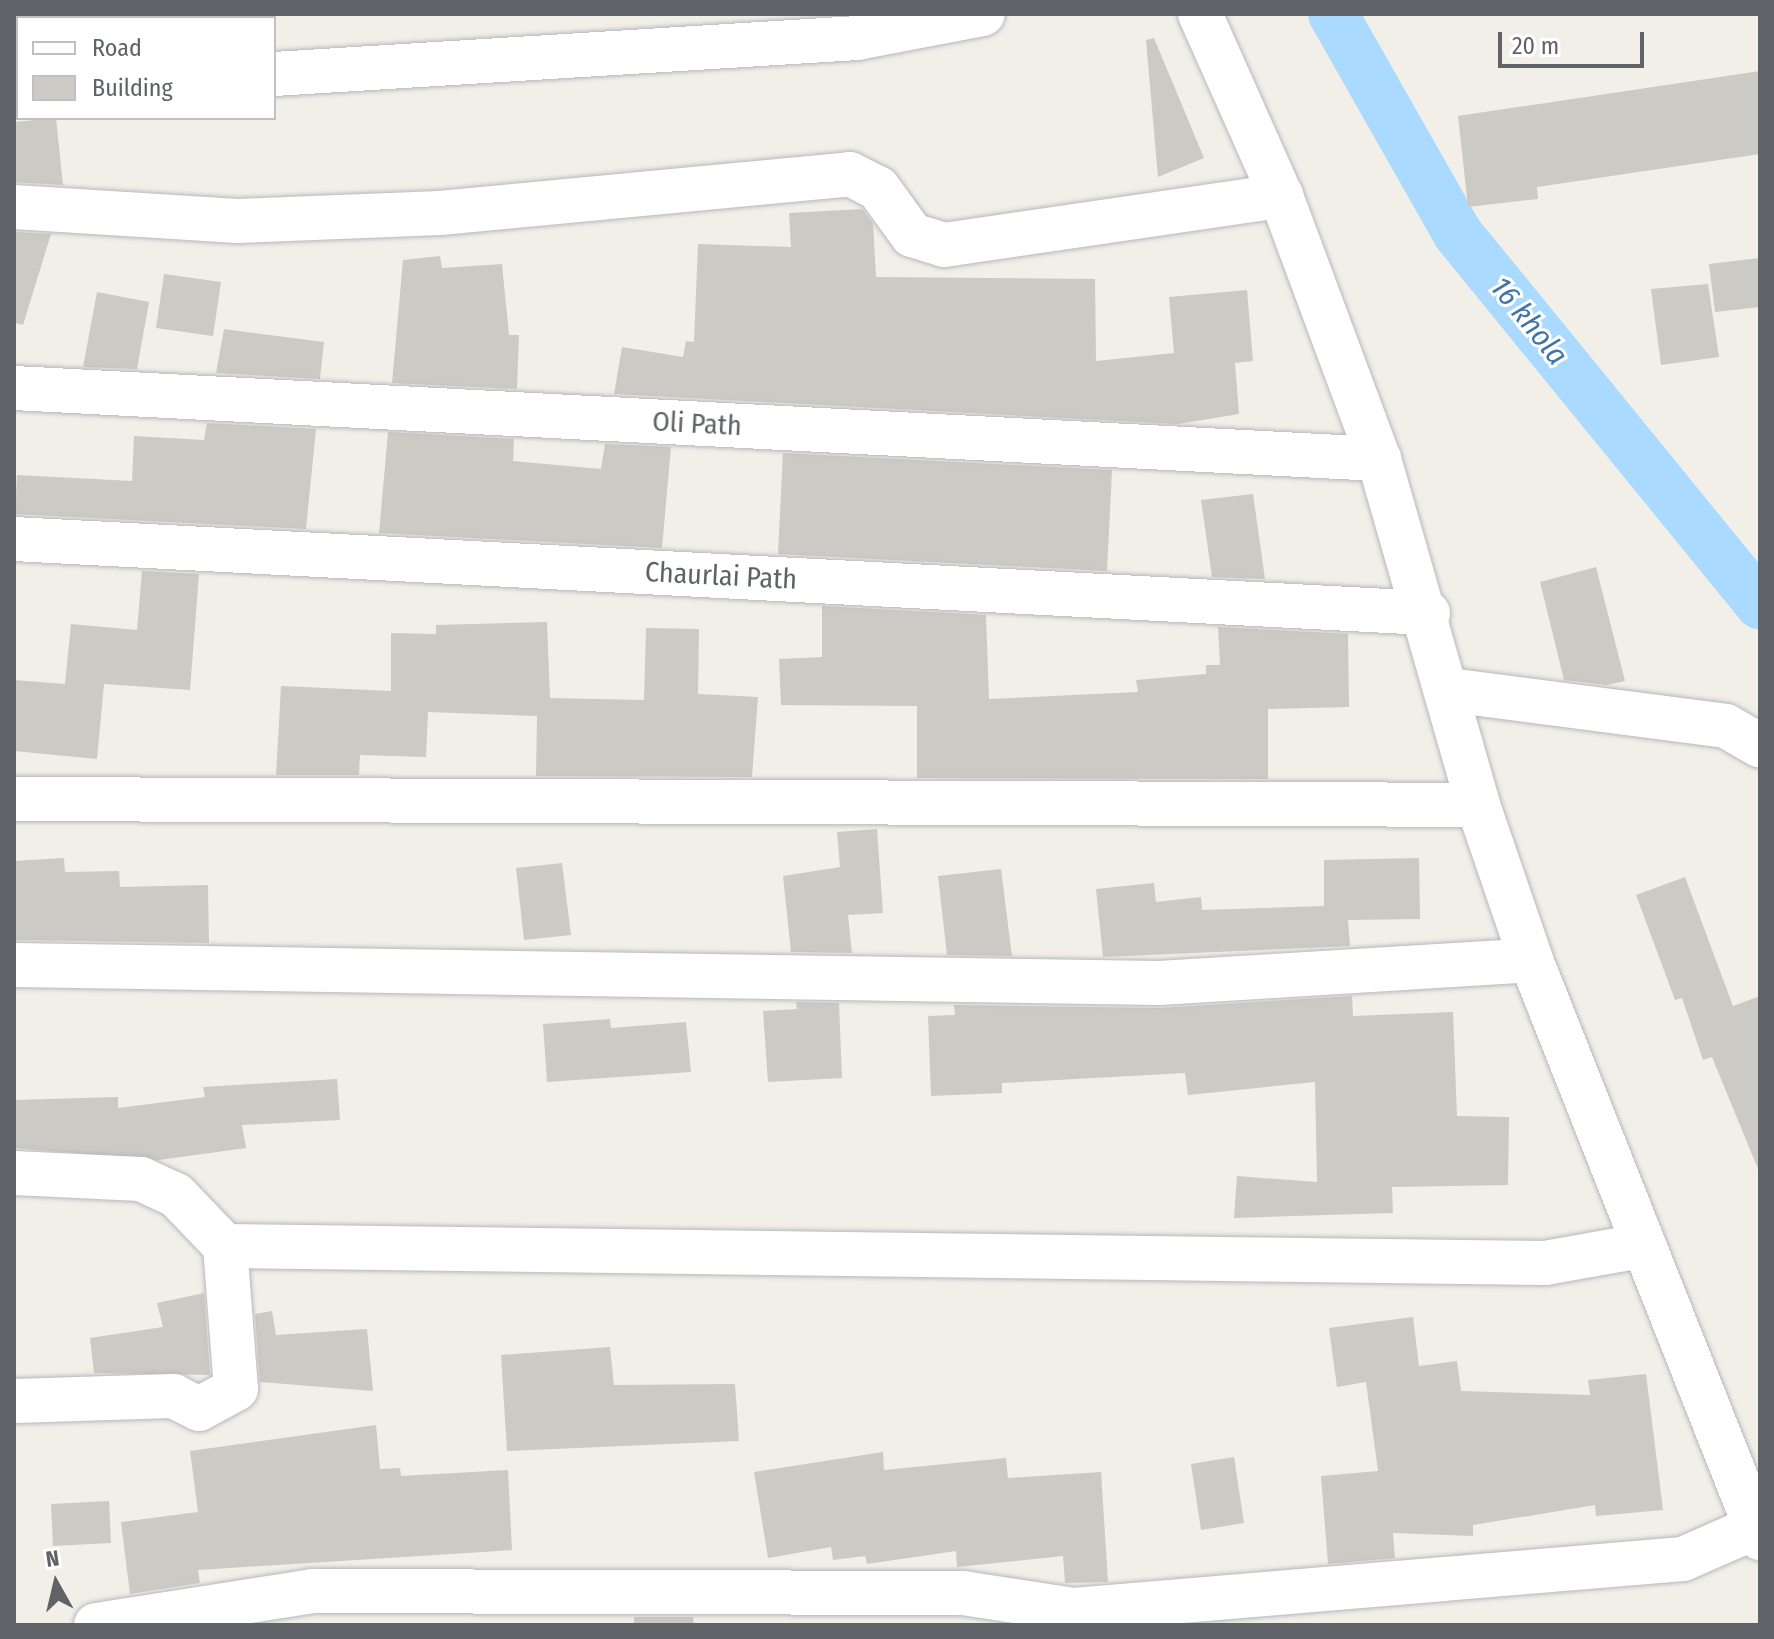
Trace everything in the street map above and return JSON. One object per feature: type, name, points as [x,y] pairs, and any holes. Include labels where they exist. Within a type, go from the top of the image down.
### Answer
[{"type":"street","points":[[276,74],[857,38],[983,14]]},
{"type":"street","points":[[96,1625],[312,1591],[963,1593],[1074,1610],[1683,1559],[1758,1532],[1640,1246],[1531,960],[1478,805],[1428,613],[1379,459],[1281,196],[1200,14]]},
{"type":"street","points":[[14,207],[238,221],[331,217],[850,174],[878,188],[912,235],[944,245],[1281,196]]},
{"type":"street","name":"Oli Path","points":[[14,388],[1379,459]]},
{"type":"street","name":"Chaurlai Path","points":[[14,539],[1428,613]]},
{"type":"street","points":[[1449,690],[1726,726],[1760,746]]},
{"type":"street","points":[[14,799],[1478,805]]},
{"type":"street","points":[[14,965],[1159,983],[1531,960]]},
{"type":"street","points":[[14,1173],[163,1185],[225,1246],[236,1389],[199,1409],[174,1396],[14,1401]]},
{"type":"street","points":[[225,1246],[1545,1263],[1640,1246]]},
{"type":"building","points":[[1154,38],[1204,158],[1158,177],[1146,40]]},
{"type":"building","points":[[1760,71],[1760,154],[1537,187],[1538,199],[1468,207],[1458,116]]},
{"type":"building","points":[[56,120],[63,185],[14,182],[14,122]]},
{"type":"building","points":[[862,209],[873,223],[876,277],[1095,279],[1096,361],[1174,353],[1169,297],[1247,290],[1253,361],[1235,363],[1239,414],[1178,424],[614,394],[622,347],[683,357],[686,341],[694,342],[698,244],[791,247],[789,213]]},
{"type":"building","points":[[14,232],[51,234],[23,325],[14,323]]},
{"type":"building","points":[[440,256],[442,268],[502,264],[509,335],[519,335],[517,389],[392,383],[403,260]]},
{"type":"building","points":[[1760,258],[1760,307],[1715,312],[1709,264]]},
{"type":"building","points":[[164,274],[221,282],[213,336],[156,328]]},
{"type":"building","points":[[1708,284],[1719,357],[1661,365],[1651,289]]},
{"type":"building","points":[[97,292],[149,302],[137,369],[83,367]]},
{"type":"building","points":[[224,329],[324,342],[320,379],[216,373]]},
{"type":"building","points":[[207,423],[316,429],[306,529],[15,514],[17,475],[132,481],[134,436],[204,440]]},
{"type":"building","points":[[388,432],[514,439],[513,461],[601,469],[605,444],[671,447],[662,548],[379,533]]},
{"type":"building","points":[[783,453],[1112,470],[1107,571],[778,554]]},
{"type":"building","points":[[1253,494],[1265,579],[1212,577],[1201,500]]},
{"type":"building","points":[[1596,567],[1625,681],[1607,685],[1564,680],[1540,582]]},
{"type":"building","points":[[142,571],[199,574],[190,690],[104,684],[97,759],[14,751],[14,680],[65,684],[71,624],[137,630]]},
{"type":"building","points":[[822,606],[986,615],[989,699],[1138,692],[1136,680],[1206,674],[1206,665],[1220,665],[1218,627],[1348,634],[1349,707],[1268,709],[1268,779],[917,778],[917,706],[781,705],[779,659],[822,657]]},
{"type":"building","points":[[547,622],[550,698],[644,700],[646,628],[699,629],[698,694],[758,697],[752,777],[536,776],[537,716],[428,712],[426,757],[360,755],[359,775],[276,775],[281,686],[391,691],[391,633],[436,634],[436,625]]},
{"type":"building","points":[[877,829],[883,913],[848,915],[852,953],[791,952],[783,876],[840,867],[837,832]]},
{"type":"building","points":[[64,858],[65,872],[119,871],[120,887],[208,885],[209,943],[14,940],[14,861]]},
{"type":"building","points":[[1419,858],[1420,919],[1348,920],[1350,946],[1103,957],[1096,889],[1154,883],[1156,902],[1201,897],[1202,910],[1324,906],[1324,860]]},
{"type":"building","points":[[562,863],[571,935],[524,940],[516,868]]},
{"type":"building","points":[[1001,869],[1012,956],[947,955],[938,876]]},
{"type":"building","points":[[1685,877],[1733,1006],[1760,996],[1760,1174],[1712,1057],[1703,1060],[1682,998],[1675,1000],[1636,895]]},
{"type":"building","points":[[1352,996],[1353,1016],[1453,1012],[1457,1116],[1509,1117],[1508,1185],[1392,1187],[1393,1213],[1234,1218],[1237,1176],[1317,1182],[1315,1082],[1188,1095],[1185,1073],[1002,1083],[1002,1093],[931,1096],[928,1016],[955,1015],[954,1005],[1159,1008]]},
{"type":"building","points":[[796,1002],[839,1003],[842,1078],[768,1082],[763,1011],[797,1009]]},
{"type":"building","points":[[610,1019],[611,1028],[686,1022],[691,1072],[547,1082],[543,1024]]},
{"type":"building","points":[[337,1079],[340,1120],[242,1125],[246,1148],[159,1160],[14,1148],[14,1100],[118,1097],[118,1108],[205,1097],[203,1087]]},
{"type":"building","points":[[204,1293],[210,1375],[94,1373],[90,1338],[163,1327],[157,1303]]},
{"type":"building","points":[[272,1311],[276,1335],[367,1329],[373,1391],[260,1382],[255,1314]]},
{"type":"building","points":[[1413,1317],[1419,1366],[1457,1361],[1461,1391],[1590,1395],[1588,1380],[1646,1374],[1663,1510],[1596,1516],[1595,1505],[1473,1525],[1473,1536],[1393,1533],[1395,1558],[1328,1564],[1321,1476],[1378,1471],[1366,1382],[1337,1387],[1329,1328]]},
{"type":"building","points":[[610,1347],[614,1385],[735,1384],[739,1441],[507,1451],[501,1355]]},
{"type":"building","points":[[376,1425],[380,1469],[400,1468],[401,1476],[508,1470],[512,1550],[198,1570],[200,1583],[130,1594],[121,1522],[198,1512],[190,1451]]},
{"type":"building","points":[[883,1452],[884,1470],[1006,1458],[1008,1478],[1101,1472],[1108,1582],[1065,1583],[1063,1556],[957,1567],[956,1551],[867,1564],[865,1556],[833,1560],[831,1547],[768,1558],[754,1472]]},
{"type":"building","points":[[1234,1457],[1244,1523],[1201,1530],[1191,1464]]},
{"type":"building","points":[[109,1501],[111,1543],[53,1546],[51,1504]]},
{"type":"building","points":[[634,1617],[693,1617],[694,1625],[634,1625]]},
{"type":"waterway","name":"16 khola","points":[[1333,14],[1458,234],[1760,604]]}]
